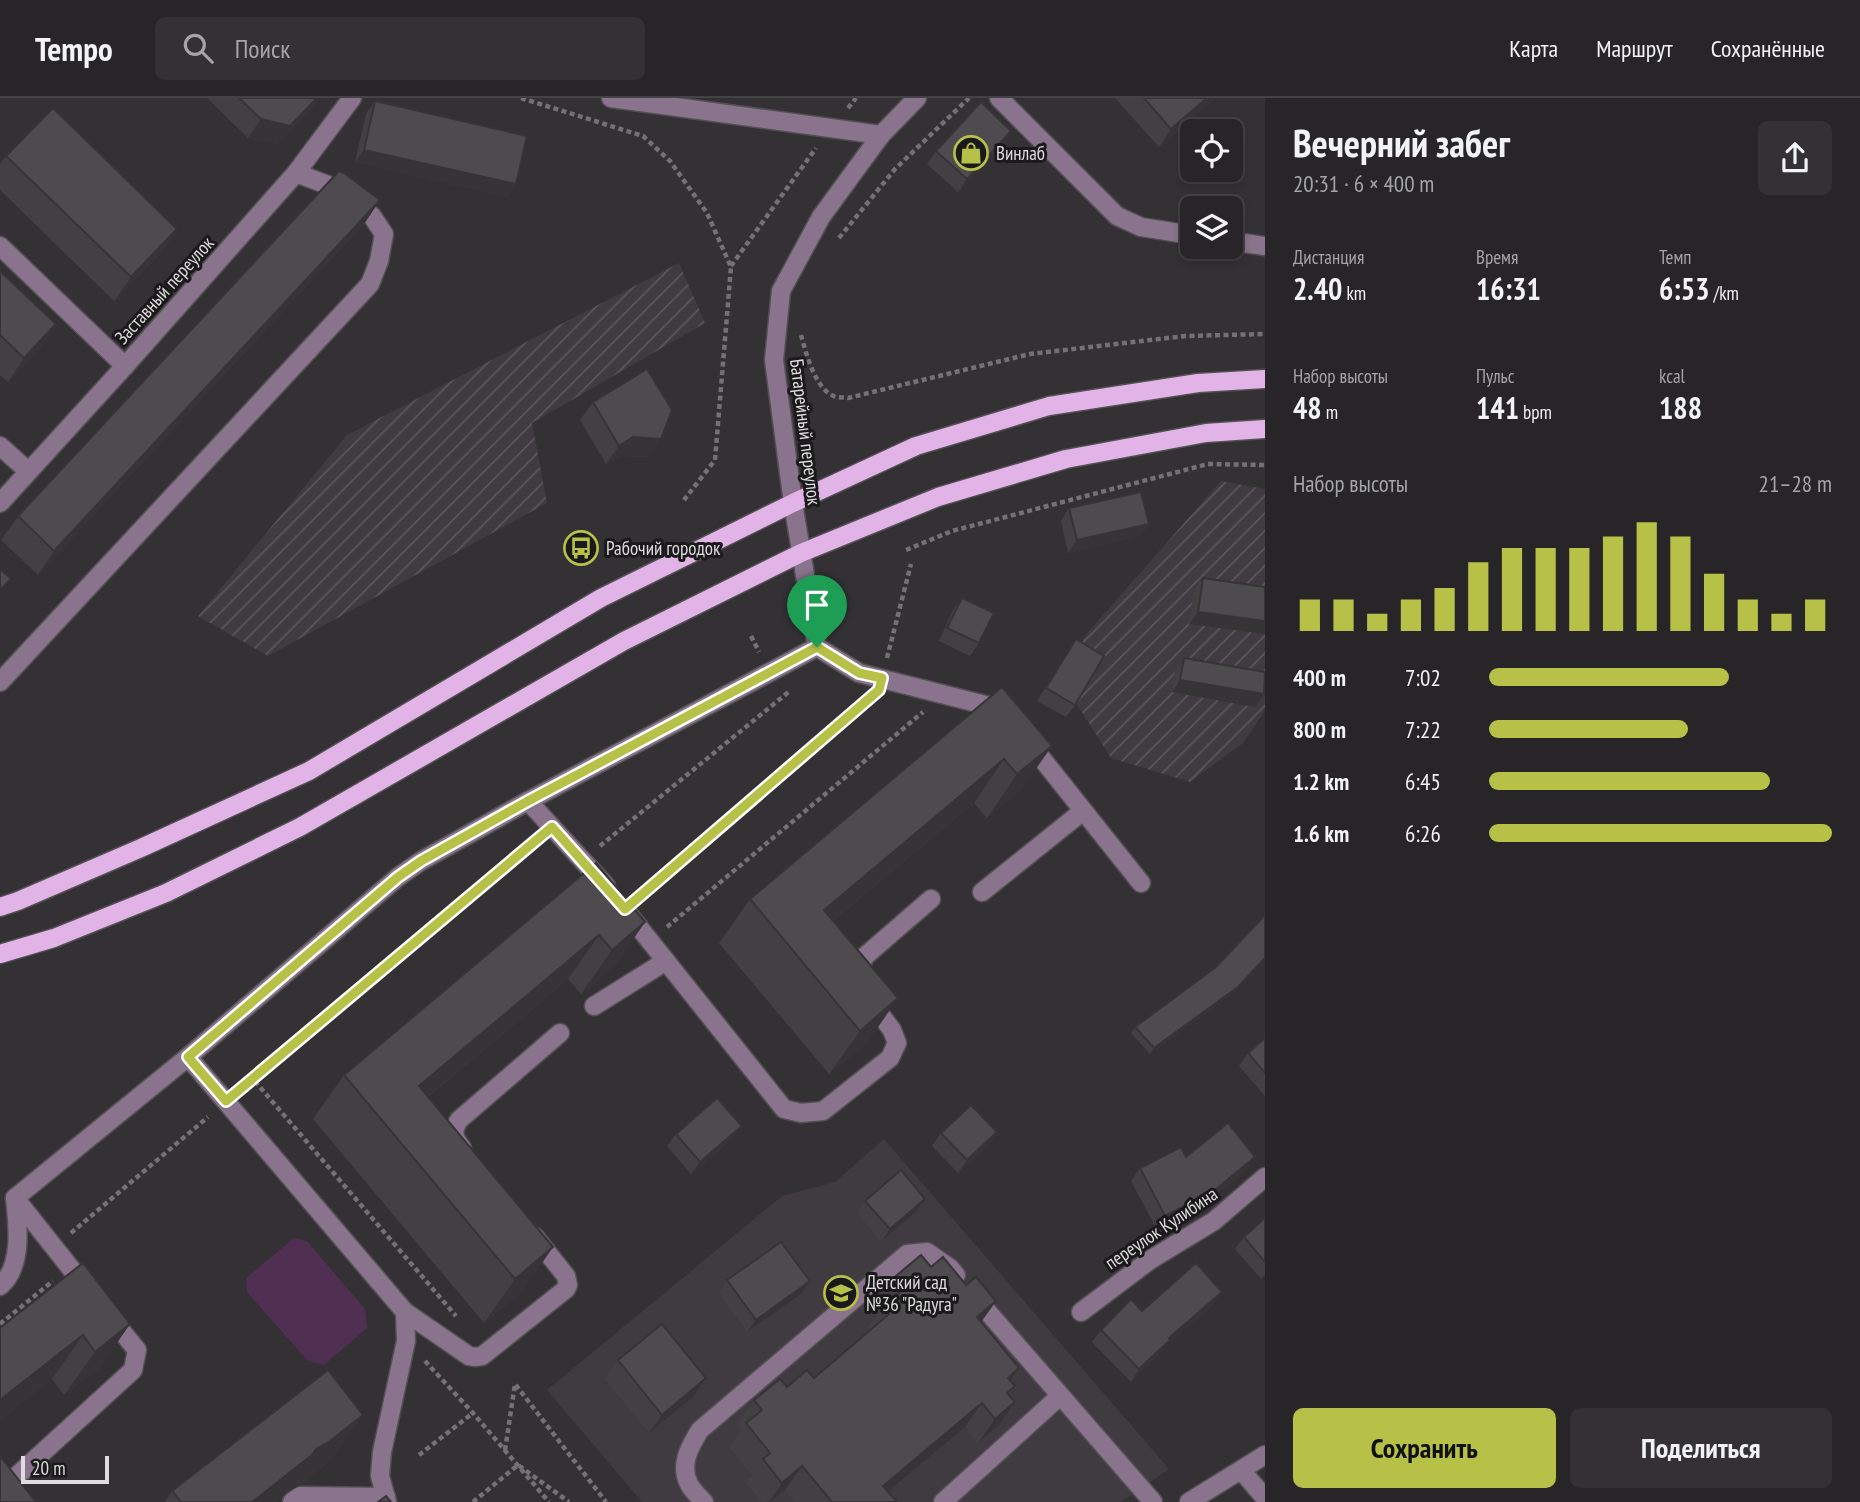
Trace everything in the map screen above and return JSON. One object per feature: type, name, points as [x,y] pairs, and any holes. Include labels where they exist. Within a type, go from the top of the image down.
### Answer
[{"type":"main road","points":[[0,907],[141,848],[309,772],[601,598],[793,503],[916,446],[1049,406],[1198,383],[1265,379]]},
{"type":"main road","points":[[0,954],[54,938],[166,893],[300,827],[624,641],[801,553],[938,497],[1066,459],[1206,433],[1265,429]]},
{"type":"street","name":"Заставный переулок","points":[[0,503],[296,173],[352,98]]},
{"type":"street","points":[[611,98],[881,135]]},
{"type":"street","name":"Батарейный переулок","points":[[817,647],[793,503],[774,360],[781,291],[821,217],[881,135],[917,98]]},
{"type":"street","points":[[999,98],[1117,216],[1141,227],[1180,233]]},
{"type":"street","points":[[0,682],[370,284],[379,261],[384,234],[372,216],[333,187],[296,173]]},
{"type":"street","points":[[1243,243],[1265,246]]},
{"type":"street","points":[[0,246],[125,366]]},
{"type":"street","points":[[0,446],[28,471]]},
{"type":"street","points":[[15,1199],[188,1057],[398,877],[421,861],[817,647],[859,673],[989,706],[1013,725],[1141,883]]},
{"type":"street","points":[[528,801],[625,909],[784,1109],[801,1113],[823,1111],[890,1058],[897,1043],[867,997],[858,976],[864,957],[931,900]]},
{"type":"street","points":[[982,892],[1083,811]]},
{"type":"street","points":[[594,1006],[666,961]]},
{"type":"street","points":[[472,1160],[455,1139],[453,1132],[459,1120],[560,1033]]},
{"type":"street","points":[[188,1057],[405,1312],[469,1356],[482,1356],[568,1285],[566,1276],[523,1223]]},
{"type":"street","name":"переулок Кулибина","points":[[1081,1312],[1150,1260],[1214,1221],[1265,1177]]},
{"type":"street","points":[[9,1483],[133,1370],[137,1350],[15,1199]]},
{"type":"street","points":[[0,1286],[14,1265],[18,1229],[15,1199]]},
{"type":"street","points":[[704,1502],[689,1484],[684,1466],[689,1447],[700,1430],[907,1254],[927,1252],[950,1268],[1153,1502]]},
{"type":"street","points":[[292,1502],[300,1496],[386,1500],[380,1476],[382,1452],[406,1341],[405,1312]]},
{"type":"street","points":[[943,1502],[1060,1396]]},
{"type":"street","points":[[1189,1502],[1265,1455]]},
{"type":"street","points":[[1241,1470],[1265,1498]]},
{"type":"path","points":[[521,98],[643,136],[670,161],[707,213],[731,267],[715,460],[684,500]]},
{"type":"path","points":[[731,267],[831,128],[856,98]]},
{"type":"path","points":[[834,246],[895,169],[969,98]]},
{"type":"path","points":[[800,330],[806,355],[824,390],[835,397],[848,398],[1030,354],[1185,336],[1265,334]]},
{"type":"path","points":[[906,550],[952,531],[1208,464],[1265,465]]},
{"type":"path","points":[[625,909],[879,690],[911,564]]},
{"type":"path","points":[[582,860],[801,682]]},
{"type":"path","points":[[650,941],[924,711]]},
{"type":"path","points":[[54,1247],[552,827]]},
{"type":"path","points":[[253,1079],[460,1321]]},
{"type":"path","points":[[0,1324],[70,1267]]},
{"type":"path","points":[[406,1341],[473,1413],[549,1502]]},
{"type":"path","points":[[505,1450],[515,1384],[606,1502]]},
{"type":"path","points":[[419,1455],[473,1413]]},
{"type":"path","points":[[474,1502],[518,1465]]},
{"type":"path","points":[[518,1465],[569,1502]]},
{"type":"shaded area","points":[[679,263],[705,323],[532,423],[547,503],[268,656],[198,616],[347,435]]},
{"type":"shaded area","points":[[1221,481],[1265,489],[1265,710],[1243,743],[1190,782],[1111,758],[1068,690],[1083,638]]},
{"type":"shaded area","name":"Детский сад №36 \"Радуга\"","points":[[884,1139],[1169,1469],[1121,1502],[642,1502],[547,1390],[782,1196],[835,1182]]},
{"type":"shaded area","points":[[294,1238],[307,1241],[365,1309],[367,1328],[324,1365],[307,1360],[247,1292],[246,1278]]},
{"type":"building","points":[[239,98],[317,98],[290,126],[261,119]]},
{"type":"building","points":[[1144,98],[1207,98],[1180,119],[1171,129]]},
{"type":"building","points":[[375,101],[527,136],[516,184],[364,150]]},
{"type":"building","points":[[981,102],[1011,131],[967,179],[936,151]]},
{"type":"building","points":[[53,108],[177,229],[131,277],[6,156]]},
{"type":"building","points":[[339,171],[380,200],[54,551],[18,516]]},
{"type":"building","points":[[0,271],[56,324],[24,358],[0,335]]},
{"type":"building","points":[[647,369],[672,410],[661,439],[633,437],[619,446],[593,402]]},
{"type":"building","points":[[1141,492],[1149,524],[1077,540],[1069,508]]},
{"type":"building","points":[[0,569],[11,579],[0,590]]},
{"type":"building","points":[[1203,578],[1265,587],[1265,621],[1198,612]]},
{"type":"building","points":[[962,598],[994,613],[979,643],[947,628]]},
{"type":"building","points":[[1076,639],[1104,656],[1075,705],[1046,688]]},
{"type":"building","points":[[1184,658],[1265,672],[1264,694],[1180,680]]},
{"type":"building","points":[[1002,687],[1052,746],[1017,774],[1004,759],[824,910],[898,998],[860,1031],[750,899]]},
{"type":"building","points":[[596,863],[645,922],[612,950],[599,935],[419,1086],[553,1247],[515,1279],[344,1075]]},
{"type":"building","points":[[1265,915],[1265,958],[1238,987],[1154,1048],[1135,1027],[1216,967]]},
{"type":"building","points":[[1265,1038],[1265,1073],[1248,1053]]},
{"type":"building","points":[[717,1098],[742,1126],[700,1162],[676,1134]]},
{"type":"building","points":[[971,1105],[997,1132],[967,1160],[941,1133]]},
{"type":"building","points":[[1228,1123],[1255,1157],[1215,1190],[1165,1216],[1140,1168],[1181,1147],[1186,1157]]},
{"type":"building","points":[[901,1170],[925,1199],[890,1229],[865,1201]]},
{"type":"building","points":[[1265,1218],[1265,1262],[1244,1237]]},
{"type":"building","points":[[781,1242],[810,1281],[756,1320],[727,1280]]},
{"type":"building","points":[[921,1255],[931,1267],[943,1257],[966,1285],[976,1277],[996,1301],[977,1317],[1019,1368],[1008,1378],[1015,1386],[1007,1393],[1015,1402],[995,1419],[982,1403],[883,1486],[897,1502],[832,1502],[802,1466],[782,1483],[763,1459],[770,1453],[746,1423],[762,1410],[754,1400],[780,1379],[787,1387],[807,1370],[814,1378],[889,1314],[883,1306],[905,1288],[896,1276]]},
{"type":"building","points":[[83,1263],[130,1324],[95,1352],[83,1335],[0,1400],[0,1328]]},
{"type":"building","points":[[1196,1263],[1222,1292],[1169,1338],[1170,1340],[1139,1369],[1101,1330],[1131,1299],[1142,1311]]},
{"type":"building","points":[[662,1324],[706,1378],[662,1415],[618,1360]]},
{"type":"building","points":[[328,1370],[363,1415],[316,1449],[252,1502],[181,1502],[172,1491]]},
{"type":"building","points":[[0,1456],[36,1502],[0,1502]]},
{"type":"building","points":[[386,1496],[391,1502],[378,1502]]},
{"type":"place","name":"Винлаб","points":[[971,153]]},
{"type":"place","name":"Рабочий городок","points":[[581,548]]},
{"type":"place","name":"Детский сад №36 \"Радуга\"","points":[[841,1293]]},
{"type":"route","points":[[817,647],[859,673],[882,678],[879,690],[625,909],[552,827],[226,1101],[188,1057],[398,877],[421,861],[817,647]]}]
